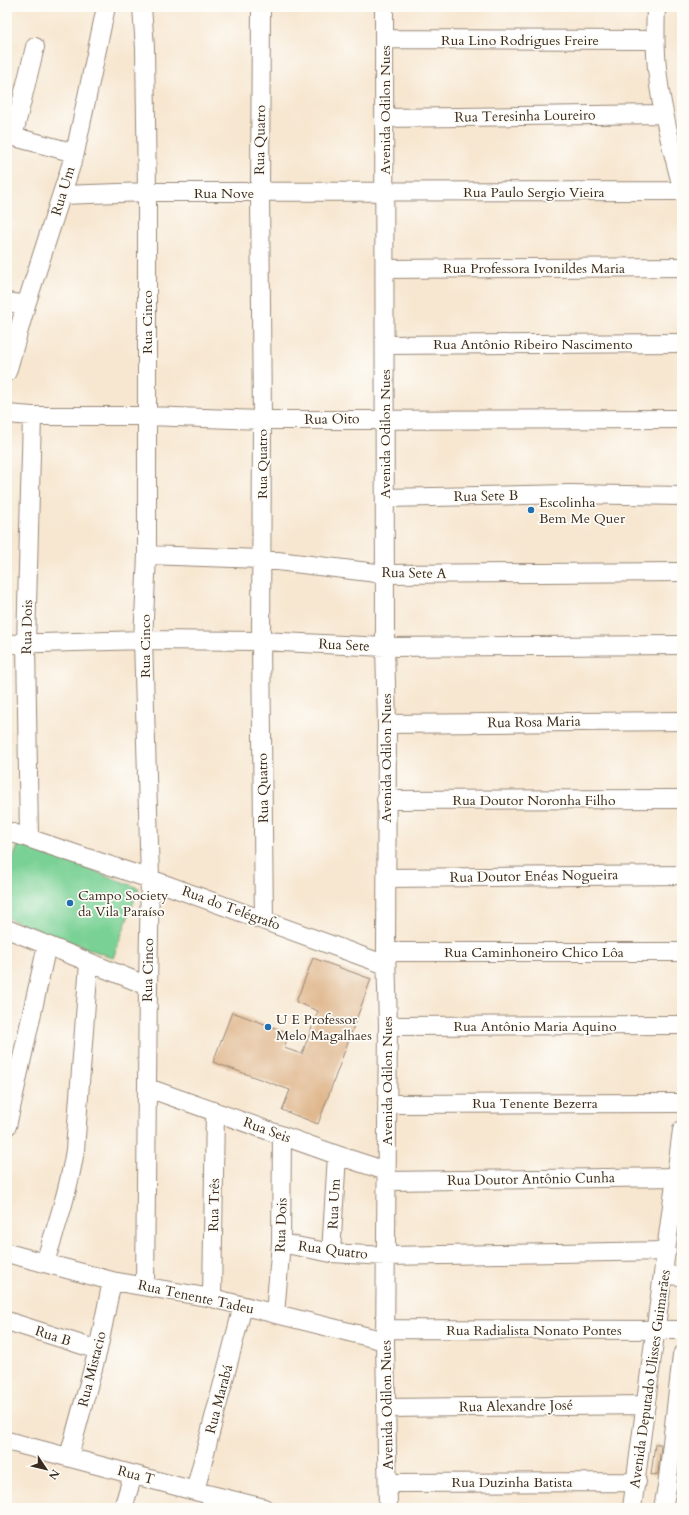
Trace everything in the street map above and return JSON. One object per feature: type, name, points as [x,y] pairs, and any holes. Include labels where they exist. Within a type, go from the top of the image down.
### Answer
[{"type":"street","name":"Rua Um","points":[[7,372],[26,305],[75,153],[106,7]]},
{"type":"street","name":"Rua Cinco","points":[[142,7],[145,56],[147,192],[147,555],[143,640],[150,879],[145,1286]]},
{"type":"street","name":"Rua Quatro","points":[[261,7],[261,641],[264,921]]},
{"type":"street","name":"Avenida Odilon Nues","points":[[384,7],[386,419],[385,647],[387,724],[386,959],[388,1026],[385,1335],[388,1508]]},
{"type":"street","points":[[656,7],[655,40],[658,78],[664,114],[682,188]]},
{"type":"street","name":"Rua Lino Rodrigues Freire","points":[[384,39],[655,40]]},
{"type":"street","points":[[35,47],[10,136],[75,153]]},
{"type":"street","name":"Rua Teresinha Loureiro","points":[[385,118],[664,114]]},
{"type":"street","name":"Rua Paulo Sergio Vieira","points":[[385,192],[682,191]]},
{"type":"street","name":"Rua Nove","points":[[62,195],[147,192],[385,192]]},
{"type":"street","name":"Rua Professora Ivonildes Maria","points":[[385,269],[682,267]]},
{"type":"street","points":[[7,302],[26,305]]},
{"type":"street","name":"Rua Antônio Ribeiro Nascimento","points":[[385,345],[682,343]]},
{"type":"street","name":"Rua Oito","points":[[7,414],[32,416],[147,416],[262,420],[682,419]]},
{"type":"street","name":"Rua Dois","points":[[29,838],[26,644],[32,416]]},
{"type":"street","name":"Rua Sete B","points":[[386,498],[570,494],[682,496]]},
{"type":"street","name":"Rua Sete A","points":[[147,555],[261,559],[386,574],[682,572]]},
{"type":"street","name":"Rua Sete","points":[[7,644],[143,640],[261,641],[385,647],[682,645]]},
{"type":"street","name":"Rua Rosa Maria","points":[[387,724],[682,721]]},
{"type":"street","name":"Rua Doutor Noronha Filho","points":[[386,800],[682,799]]},
{"type":"street","name":"Rua do Telégrafo","points":[[7,831],[150,879],[264,921],[386,959]]},
{"type":"street","name":"Rua Doutor Enéas Nogueira","points":[[387,878],[682,875]]},
{"type":"street","points":[[7,929],[148,986]]},
{"type":"street","points":[[7,1126],[47,945]]},
{"type":"street","name":"Rua Caminhoneiro Chico Lôa","points":[[386,959],[682,952]]},
{"type":"street","points":[[45,1262],[61,1214],[70,1180],[75,1150],[89,963]]},
{"type":"street","name":"Rua Antônio Maria Aquino","points":[[388,1026],[682,1025]]},
{"type":"street","name":"Rua Seis","points":[[148,1088],[337,1155],[387,1176]]},
{"type":"street","name":"Rua Tenente Bezerra","points":[[387,1104],[682,1103]]},
{"type":"street","name":"Rua Três","points":[[212,1298],[215,1112]]},
{"type":"street","name":"Avenida Deputado Ulisses Guimarães","points":[[632,1508],[637,1482],[682,1130]]},
{"type":"street","name":"Rua Dois","points":[[275,1314],[281,1243],[282,1136]]},
{"type":"street","name":"Rua Um","points":[[331,1253],[337,1155]]},
{"type":"street","name":"Rua Doutor Antônio Cunha","points":[[387,1176],[676,1177]]},
{"type":"street","name":"Rua Quatro","points":[[281,1243],[331,1253],[386,1256]]},
{"type":"street","points":[[386,1256],[667,1251]]},
{"type":"street","name":"Rua Tenente Tadeu","points":[[7,1253],[112,1281],[212,1298],[275,1314],[385,1335]]},
{"type":"street","points":[[664,1275],[682,1276]]},
{"type":"street","name":"Rua Mistacio","points":[[69,1456],[98,1350],[112,1281]]},
{"type":"street","name":"Rua Marabá","points":[[201,1497],[243,1306]]},
{"type":"street","name":"Rua B","points":[[7,1321],[98,1350]]},
{"type":"street","name":"Rua Radialista Nonato Pontes","points":[[385,1335],[682,1330]]},
{"type":"street","name":"Avenida Deputado Ulisses Guimarães","points":[[663,1508],[667,1487],[682,1355]]},
{"type":"street","name":"Rua Alexandre José","points":[[386,1408],[646,1405]]},
{"type":"street","name":"Rua T","points":[[7,1441],[69,1456],[201,1497],[264,1508]]},
{"type":"street","points":[[123,1508],[133,1475]]},
{"type":"street","name":"Rua Duzinha Batista","points":[[388,1483],[637,1482]]},
{"type":"green space","name":"Campo Society da Vila Paraíso","points":[[19,843],[139,888],[113,958],[7,918],[7,875]]},
{"type":"building","points":[[313,958],[371,979],[318,1124],[282,1110],[290,1090],[213,1062],[232,1012],[289,1033],[284,1048],[302,1054],[318,1011],[296,1002]]},
{"type":"building","points":[[655,1444],[661,1444],[658,1474],[651,1475]]},
{"type":"place","name":"Escolinha Bem Me Quer","points":[[531,510]]},
{"type":"place","name":"Campo Society da Vila Paraíso","points":[[70,903]]},
{"type":"place","name":"U E Professor Melo Magalhaes","points":[[268,1027]]}]
